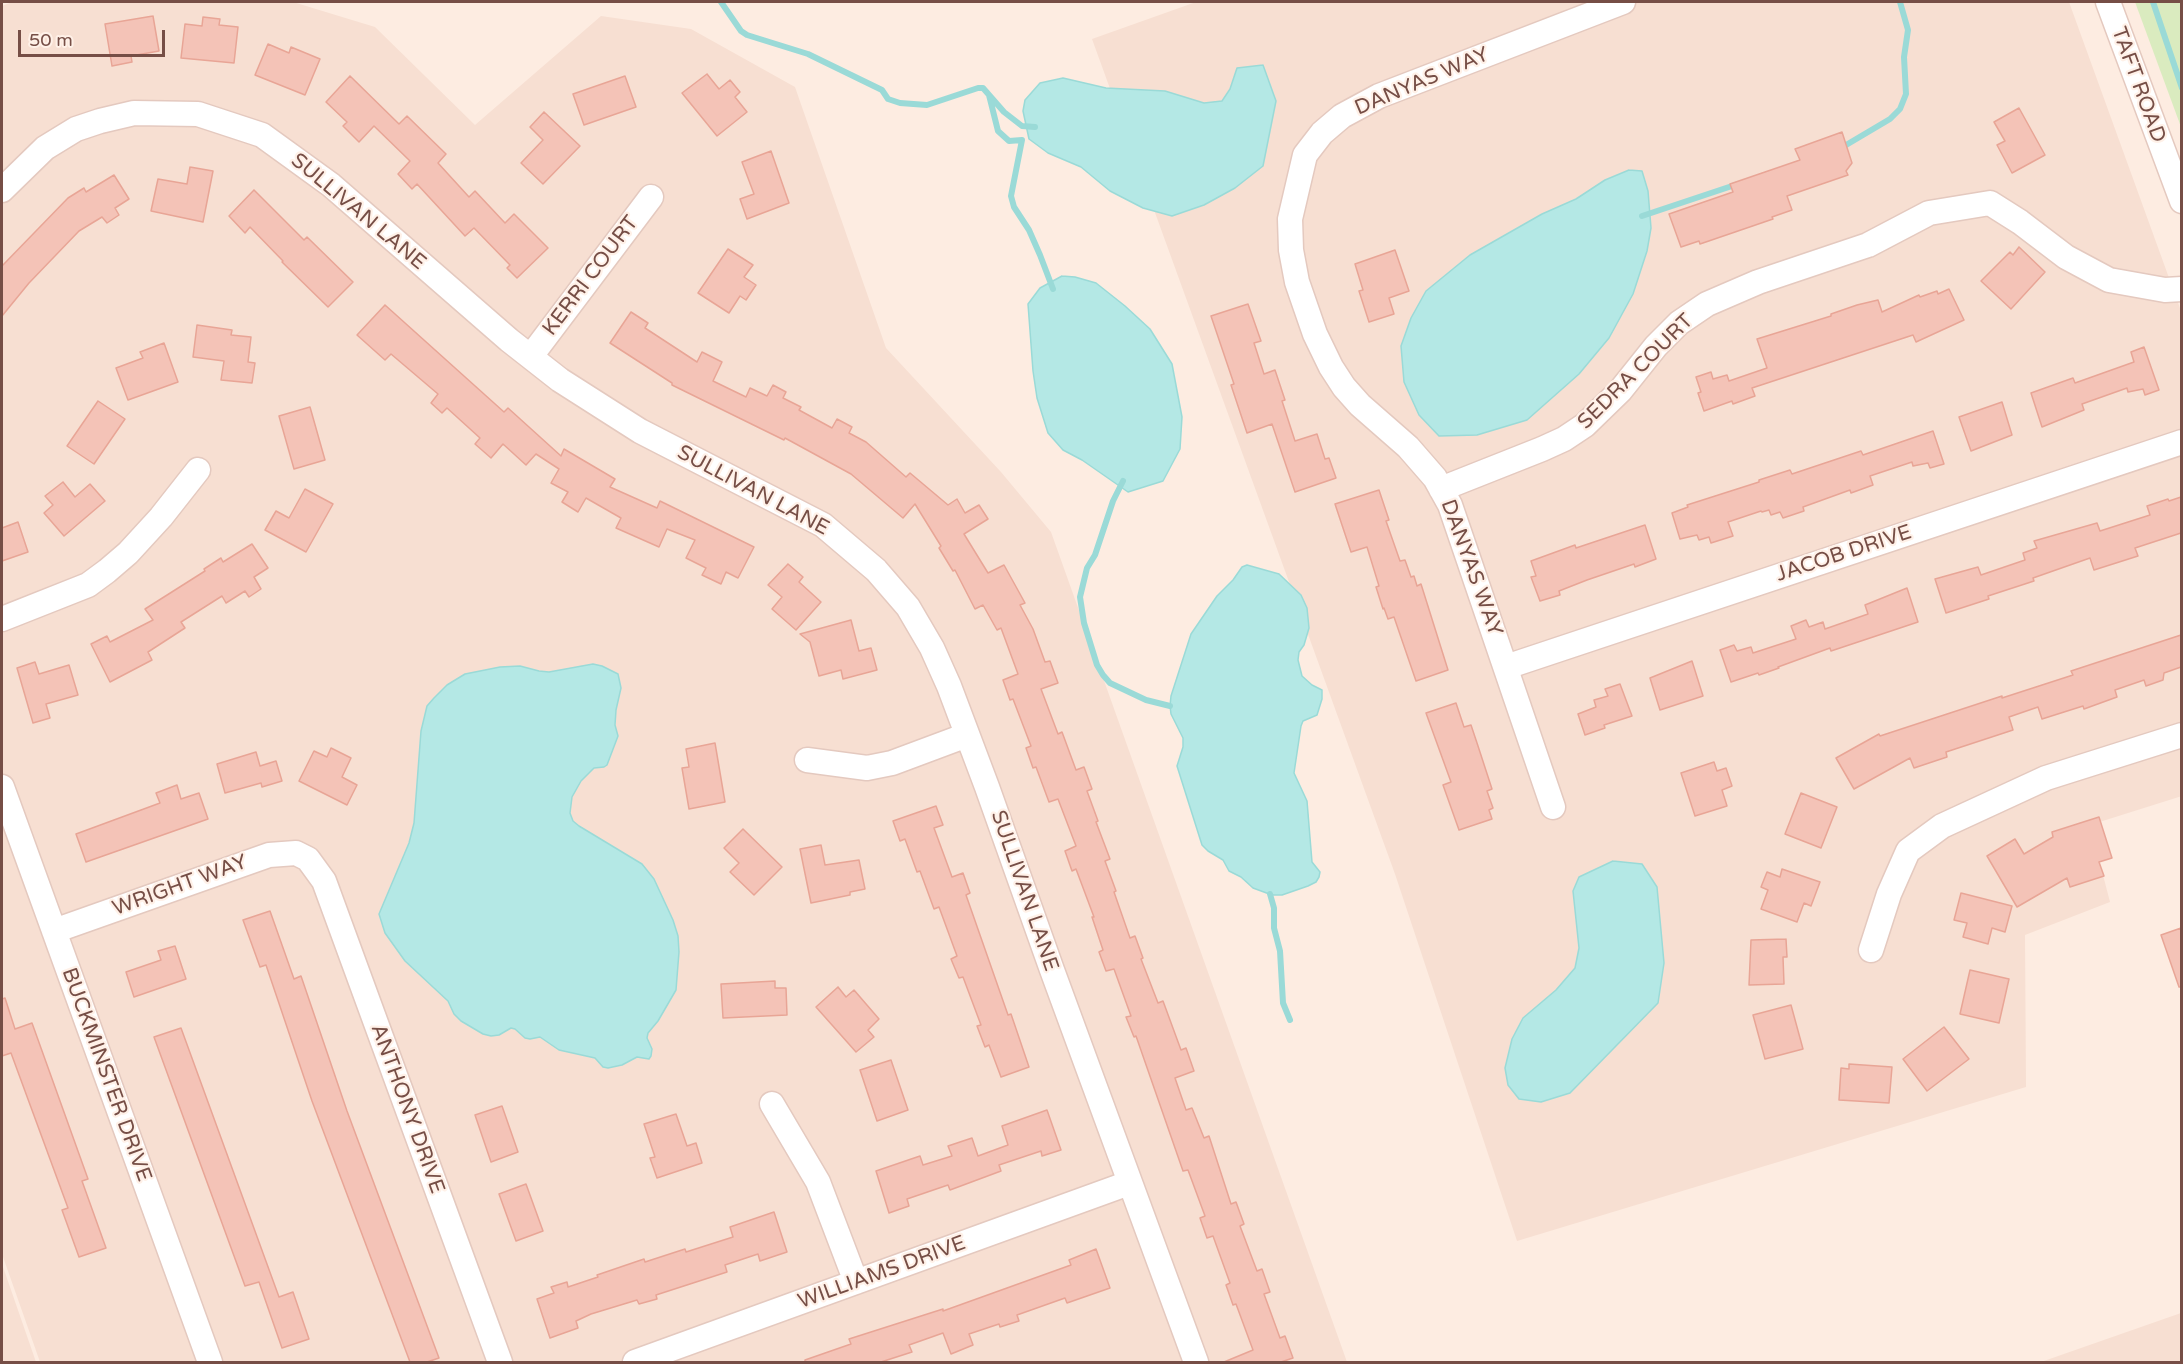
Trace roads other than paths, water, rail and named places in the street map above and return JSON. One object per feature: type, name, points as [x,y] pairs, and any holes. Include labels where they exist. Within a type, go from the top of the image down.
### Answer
[{"type":"street","name":"DANYAS WAY","points":[[1553,807],[1455,517],[1435,478],[1408,447],[1360,405],[1331,367],[1315,334],[1297,282],[1290,219],[1305,155],[1322,133],[1342,116],[1379,96],[1623,2]]},
{"type":"street","name":"TAFT ROAD","points":[[2108,2],[2181,201]]},
{"type":"street","name":"SULLIVAN LANE","points":[[2,190],[45,147],[76,129],[134,113],[198,114],[262,135],[331,185],[509,340],[560,380],[640,431],[823,525],[846,542],[876,570],[908,607],[932,648],[987,787],[1129,1183],[1196,1362]]},
{"type":"street","name":"KERRI COURT","points":[[531,356],[651,197]]},
{"type":"street","name":"SEDRA COURT","points":[[1441,489],[1542,449],[1564,439],[1585,425],[1620,391],[1656,346],[1679,323],[1707,304],[1758,282],[1868,245],[1929,213],[1990,203],[2020,222],[2066,257],[2109,280],[2164,290],[2181,289]]},
{"type":"street","name":"JACOB DRIVE","points":[[1506,667],[2181,442]]},
{"type":"street","points":[[2,619],[88,585],[107,571],[128,553],[198,470]]},
{"type":"street","points":[[807,760],[867,768],[892,763],[967,735]]},
{"type":"street","points":[[1871,950],[1889,894],[1908,851],[1942,826],[2046,778],[2181,735]]},
{"type":"street","name":"BUCKMINSTER DRIVE","points":[[2,786],[210,1362]]},
{"type":"street","name":"WRIGHT WAY","points":[[54,931],[269,855],[296,854],[308,859]]},
{"type":"street","name":"ANTHONY DRIVE","points":[[308,859],[324,881],[500,1362]]},
{"type":"street","points":[[772,1104],[818,1182],[856,1282]]},
{"type":"street","name":"WILLIAMS DRIVE","points":[[634,1362],[1129,1183]]},
{"type":"water","points":[[1263,65],[1276,101],[1263,166],[1235,188],[1204,205],[1172,216],[1143,208],[1110,191],[1081,167],[1048,153],[1029,139],[1023,111],[1025,100],[1040,83],[1063,78],[1106,88],[1165,91],[1204,103],[1222,101],[1230,89],[1237,68]]},
{"type":"water","points":[[1629,170],[1642,171],[1648,191],[1651,228],[1647,251],[1633,294],[1609,338],[1579,374],[1527,420],[1477,435],[1439,436],[1419,415],[1404,382],[1401,346],[1411,318],[1426,291],[1470,255],[1542,214],[1576,199],[1605,180]]},
{"type":"water","points":[[1062,276],[1096,283],[1125,306],[1150,329],[1172,364],[1182,417],[1180,449],[1163,481],[1128,492],[1082,460],[1063,450],[1048,433],[1037,398],[1028,304],[1040,288]]},
{"type":"water","points":[[1247,565],[1279,574],[1301,595],[1307,608],[1309,628],[1298,660],[1302,676],[1322,690],[1317,715],[1303,721],[1301,726],[1294,773],[1307,801],[1312,862],[1320,872],[1316,882],[1282,895],[1272,895],[1253,888],[1241,877],[1229,871],[1223,860],[1202,845],[1177,766],[1183,747],[1183,738],[1171,714],[1170,706],[1171,696],[1191,634],[1217,596],[1242,567]]},
{"type":"water","points":[[593,664],[618,674],[621,688],[615,725],[618,736],[607,765],[594,768],[581,781],[572,797],[570,813],[573,821],[579,826],[642,864],[654,879],[673,920],[678,936],[679,952],[676,990],[658,1021],[648,1033],[647,1038],[652,1049],[651,1056],[649,1059],[637,1057],[622,1065],[608,1068],[603,1067],[595,1058],[559,1050],[540,1037],[525,1038],[515,1029],[511,1028],[499,1035],[491,1036],[461,1021],[454,1014],[448,1001],[405,961],[385,933],[379,914],[409,843],[414,823],[421,731],[427,706],[447,685],[465,674],[500,667],[520,666],[549,672]]},
{"type":"water","points":[[1613,861],[1642,864],[1657,887],[1664,963],[1658,1003],[1570,1093],[1541,1102],[1519,1099],[1508,1085],[1505,1068],[1512,1039],[1523,1018],[1556,990],[1575,968],[1579,948],[1573,891],[1579,877]]},
{"type":"waterway","points":[[721,2],[741,31],[747,35],[808,54],[882,90],[888,99],[900,103],[927,105],[983,88],[1004,112],[1022,126],[1035,127]]},
{"type":"waterway","points":[[1841,148],[1890,119],[1900,109],[1906,94],[1904,57],[1908,30],[1900,2]]},
{"type":"waterway","points":[[2153,2],[2182,88]]},
{"type":"waterway","points":[[989,95],[998,131],[1009,141],[1022,140],[1011,196],[1014,207],[1029,230],[1053,289]]},
{"type":"waterway","points":[[1642,216],[1738,184]]},
{"type":"waterway","points":[[1123,481],[1113,501],[1095,555],[1087,568],[1080,597],[1084,623],[1097,665],[1110,683],[1146,700],[1170,706]]},
{"type":"waterway","points":[[1270,894],[1274,908],[1274,928],[1280,951],[1283,1003],[1290,1020]]}]
